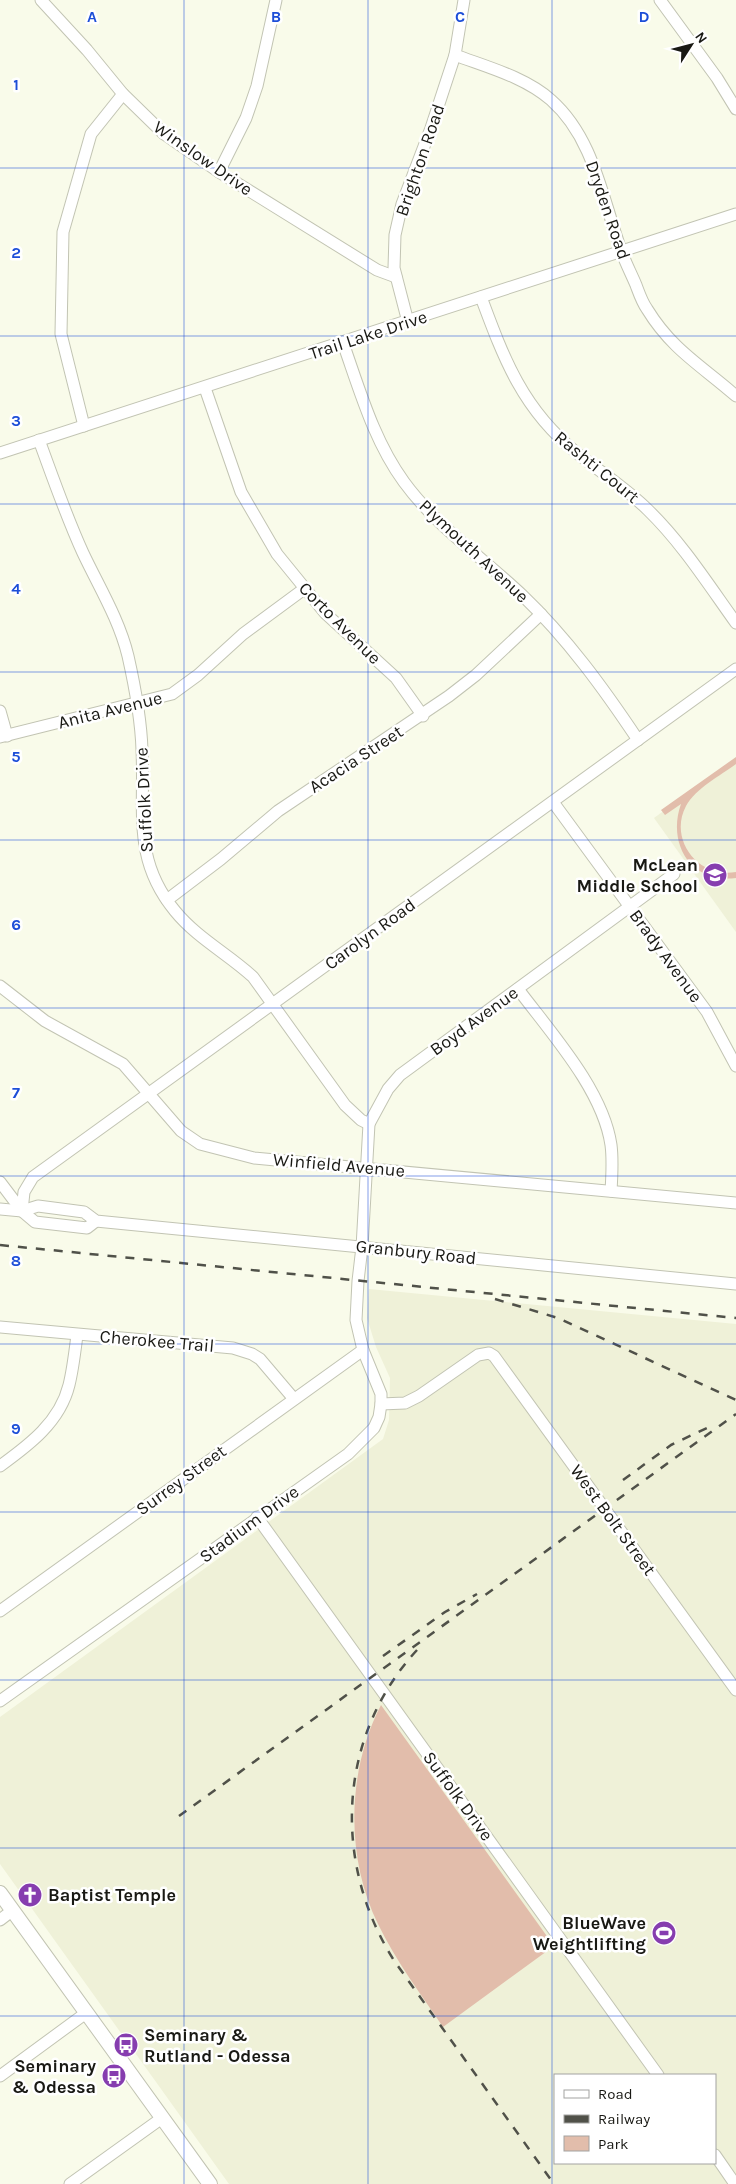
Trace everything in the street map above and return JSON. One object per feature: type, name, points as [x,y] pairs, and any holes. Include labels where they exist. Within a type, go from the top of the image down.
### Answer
[{"type":"main road","points":[[0,1893],[210,2184]]},
{"type":"street","name":"Winslow Drive","points":[[41,0],[87,50],[123,94],[164,134],[219,172],[377,270],[396,277]]},
{"type":"street","points":[[219,172],[246,118],[257,86],[276,0]]},
{"type":"street","name":"Brighton Road","points":[[408,322],[396,277],[394,249],[402,204],[431,128],[455,55],[464,0]]},
{"type":"street","points":[[660,0],[717,78],[736,108]]},
{"type":"street","name":"Dryden Road","points":[[455,55],[495,70],[535,89],[551,100],[572,123],[594,166],[621,251],[645,307],[660,328],[692,362],[736,396]]},
{"type":"street","points":[[84,426],[62,334],[63,232],[91,134],[123,94]]},
{"type":"street","name":"Trail Lake Drive","points":[[0,453],[736,214]]},
{"type":"street","name":"Rashti Court","points":[[481,297],[509,369],[533,408],[562,440],[636,498],[666,529],[736,623]]},
{"type":"street","name":"Plymouth Avenue","points":[[343,343],[370,420],[384,451],[404,482],[432,514],[523,595],[541,614],[594,676],[638,740]]},
{"type":"street","name":"Corto Avenue","points":[[205,388],[241,492],[264,534],[304,589],[325,613],[396,678],[423,716]]},
{"type":"street","name":"Suffolk Drive","points":[[39,440],[75,535],[117,622],[128,655],[138,703],[142,748],[142,836],[147,863],[174,910],[204,940],[238,963],[253,977],[346,1105],[360,1120],[369,1124]]},
{"type":"street","name":"Anita Avenue","points":[[3,736],[172,694],[198,675],[243,634],[304,589]]},
{"type":"street","name":"Acacia Street","points":[[168,900],[278,811],[316,784],[423,716],[476,675],[541,614]]},
{"type":"street","name":"Carolyn Road","points":[[22,1211],[24,1192],[33,1177],[147,1092],[736,669]]},
{"type":"street","points":[[0,711],[3,736]]},
{"type":"street","name":"Brady Avenue","points":[[553,802],[707,1012],[736,1066]]},
{"type":"street","name":"Boyd Avenue","points":[[368,1167],[369,1124],[388,1089],[400,1075],[674,874]]},
{"type":"street","name":"Winfield Avenue","points":[[0,986],[45,1021],[123,1064],[181,1131],[200,1144],[254,1158],[368,1167],[736,1203]]},
{"type":"street","points":[[518,990],[587,1082],[606,1124],[611,1143],[613,1162],[611,1191]]},
{"type":"street","points":[[368,1167],[356,1320],[363,1350],[381,1394],[382,1404]]},
{"type":"street","points":[[0,1182],[22,1211]]},
{"type":"street","name":"Granbury Road","points":[[0,1209],[22,1211],[38,1206],[84,1212],[96,1221],[736,1284]]},
{"type":"street","name":"Granbury Road","points":[[22,1211],[36,1222],[87,1228],[96,1221]]},
{"type":"street","name":"Cherokee Trail","points":[[0,1327],[233,1348],[252,1354],[260,1359],[294,1400]]},
{"type":"street","points":[[0,1466],[30,1444],[49,1426],[69,1386],[77,1335]]},
{"type":"street","name":"Surrey Street","points":[[0,1611],[363,1350]]},
{"type":"street","name":"West Bolt Street","points":[[382,1404],[405,1403],[419,1396],[478,1356],[488,1353],[498,1362],[736,1690]]},
{"type":"street","name":"Stadium Drive","points":[[0,1702],[348,1454],[374,1428],[382,1404]]},
{"type":"street","name":"Suffolk Drive","points":[[258,1517],[657,2074]]},
{"type":"street","points":[[0,1920],[12,1910]]},
{"type":"street","points":[[0,2076],[86,2013]]},
{"type":"street","points":[[70,2184],[162,2118]]},
{"type":"street","points":[[716,2156],[735,2184]]},
{"type":"shaded area","name":"McLean Middle School","points":[[736,758],[736,932],[654,818]]},
{"type":"shaded area","points":[[369,1289],[736,1324],[736,2184],[229,2184],[0,1864],[0,1717],[383,1439],[389,1420],[390,1378],[376,1347],[367,1318]]},
{"type":"green space","points":[[736,757],[736,764],[702,788],[690,800],[681,819],[681,832],[684,844],[699,863],[722,873],[736,872],[736,878],[720,878],[695,868],[686,858],[680,846],[677,833],[677,819],[681,804],[665,815],[661,810]]},
{"type":"green space","points":[[381,1705],[554,1946],[443,2027],[385,1938],[367,1898],[360,1871],[355,1842],[356,1785],[370,1730]]},
{"type":"railway","points":[[0,1245],[736,1318]]},
{"type":"railway","points":[[495,1299],[558,1318],[736,1400]]},
{"type":"railway","points":[[179,1816],[736,1414]]},
{"type":"railway","points":[[623,1480],[671,1445],[711,1426]]},
{"type":"railway","points":[[383,1656],[445,1612],[477,1594]]},
{"type":"railway","points":[[417,1650],[391,1684],[371,1722],[358,1761],[352,1802],[353,1843],[361,1884],[375,1924],[395,1962],[554,2184]]},
{"type":"place","name":"McLean Middle School","points":[[715,875]]},
{"type":"place","name":"Baptist Temple","points":[[30,1895]]},
{"type":"place","name":"BlueWave Weightlifting","points":[[664,1933]]},
{"type":"place","name":"Seminary & Rutland - Odessa","points":[[126,2045]]},
{"type":"place","name":"Seminary & Odessa","points":[[114,2076]]}]
